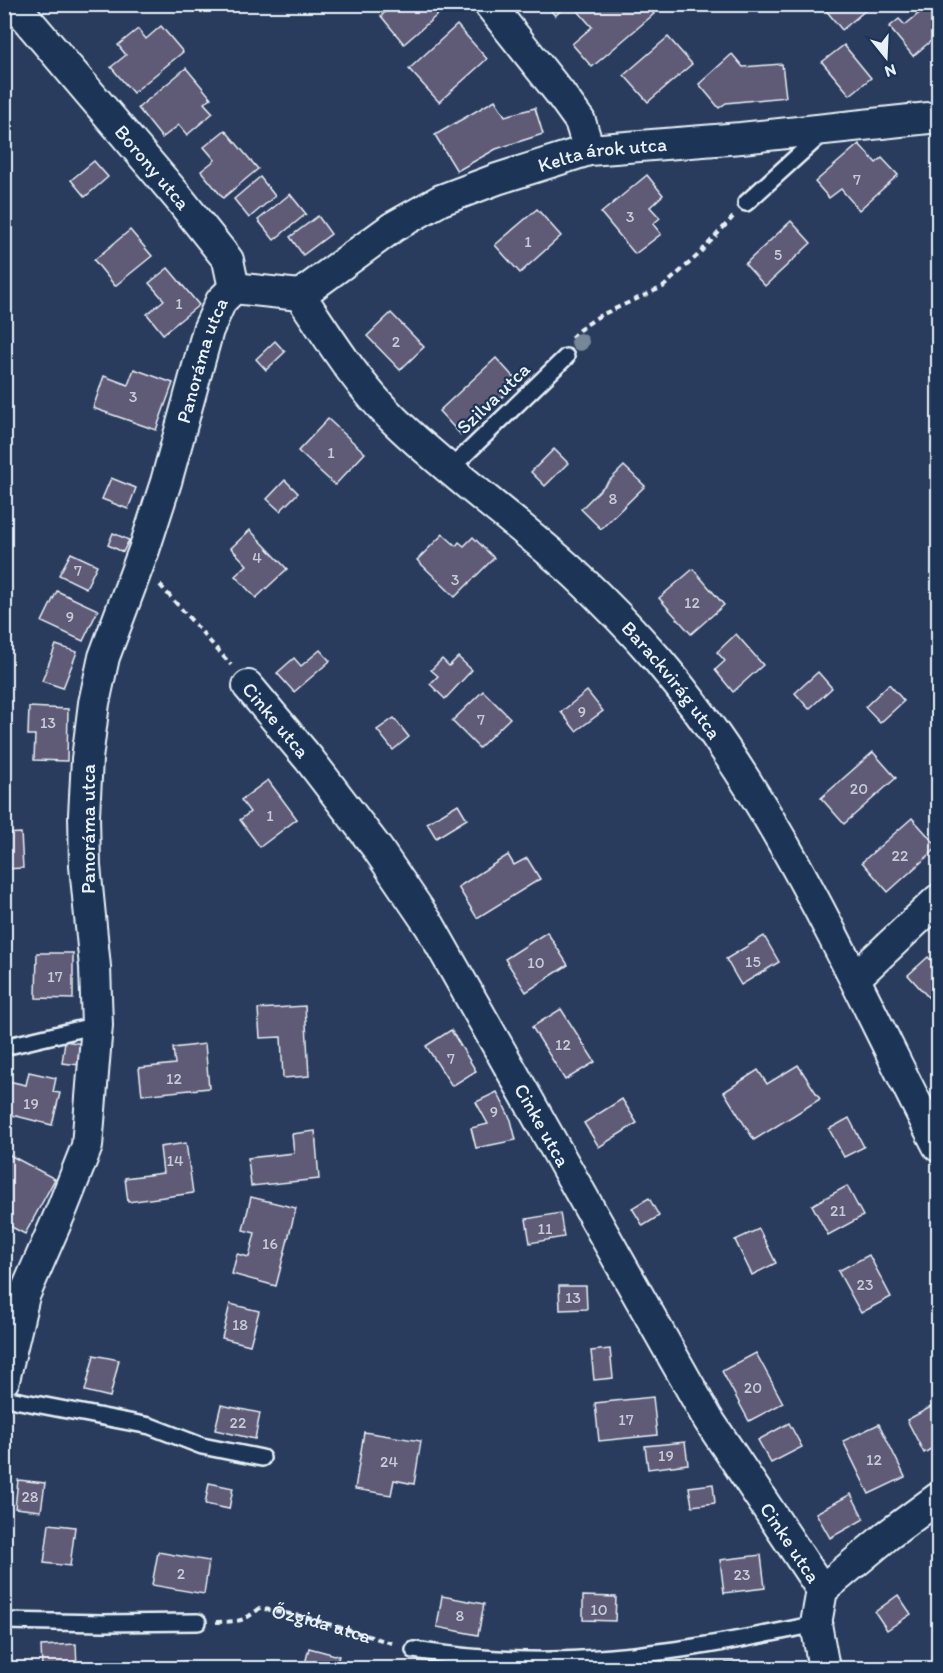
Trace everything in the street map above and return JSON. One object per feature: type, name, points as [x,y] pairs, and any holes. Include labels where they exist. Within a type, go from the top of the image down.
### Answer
[{"type":"street","name":"Borony utca","points":[[14,4],[228,260],[234,288]]},
{"type":"street","points":[[489,4],[580,121],[589,150]]},
{"type":"street","name":"Kelta árok utca","points":[[300,294],[393,227],[441,200],[497,179],[589,150],[741,138],[939,117]]},
{"type":"street","points":[[234,288],[300,294]]},
{"type":"street","name":"Panoráma utca","points":[[4,1380],[24,1296],[87,1146],[97,1025],[96,967],[85,866],[84,815],[87,759],[94,703],[104,657],[144,550],[166,482],[208,330],[221,301],[234,288]]},
{"type":"street","name":"Barackvirág utca","points":[[300,294],[358,380],[393,419],[449,470],[575,574],[626,625],[699,711],[765,811],[805,881],[939,1146]]},
{"type":"street","name":"Cinke utca","points":[[248,686],[309,759],[377,848],[430,926],[708,1419],[822,1590],[816,1624],[824,1668]]},
{"type":"street","points":[[855,978],[939,900]]},
{"type":"street","points":[[822,1590],[888,1535],[939,1498]]},
{"type":"lane","points":[[746,203],[828,128]]},
{"type":"lane","name":"Szilva utca","points":[[449,470],[566,357]]},
{"type":"lane","points":[[4,1047],[97,1025]]},
{"type":"lane","points":[[4,1398],[150,1426],[202,1446],[262,1458]]},
{"type":"lane","points":[[4,1621],[198,1622]]},
{"type":"lane","points":[[414,1650],[449,1656],[528,1660],[599,1658],[728,1642],[816,1624]]},
{"type":"path","points":[[566,357],[568,341],[579,330],[599,316],[663,287],[698,256],[746,203]]},
{"type":"path","name":"Cinke utca","points":[[188,614],[248,686]]},
{"type":"path","name":"Őzgida utca","points":[[198,1622],[239,1621],[248,1618],[260,1608],[305,1617],[414,1650]]},
{"type":"building","points":[[394,4],[438,4],[443,10],[404,44],[381,16]]},
{"type":"building","points":[[546,4],[568,4],[555,16]]},
{"type":"building","points":[[583,4],[646,4],[654,14],[592,67],[572,44],[592,27],[577,10]]},
{"type":"building","points":[[830,4],[873,4],[842,30],[825,9]]},
{"type":"building","points":[[930,4],[938,13],[938,35],[913,56],[889,27],[899,19],[905,25]]},
{"type":"building","points":[[457,25],[487,59],[439,102],[409,69]]},
{"type":"building","points":[[161,26],[183,52],[133,93],[111,67],[126,55],[118,45],[138,29],[146,39]]},
{"type":"building","points":[[668,37],[692,64],[648,102],[624,75]]},
{"type":"building","points":[[844,45],[871,78],[850,95],[822,62]]},
{"type":"building","points":[[732,54],[743,67],[782,64],[786,97],[726,103],[719,108],[699,84]]},
{"type":"building","points":[[186,68],[211,98],[204,103],[213,113],[187,135],[179,125],[162,138],[138,108]]},
{"type":"building","points":[[495,100],[505,116],[535,108],[543,134],[496,149],[457,171],[435,135]]},
{"type":"building","points":[[225,130],[258,169],[223,198],[201,171],[215,160],[204,147]]},
{"type":"building","points":[[859,144],[876,163],[882,158],[898,175],[859,210],[841,189],[829,198],[815,182]]},
{"type":"building","points":[[94,161],[108,177],[85,197],[71,180]]},
{"type":"building","points":[[647,175],[663,195],[650,207],[660,218],[653,224],[661,234],[635,254],[601,213]]},
{"type":"building","points":[[260,177],[275,196],[249,218],[234,199]]},
{"type":"building","points":[[290,194],[306,214],[274,240],[258,220]]},
{"type":"building","points":[[537,209],[561,236],[520,273],[495,245]]},
{"type":"building","points":[[318,216],[331,234],[303,255],[290,237]]},
{"type":"building","points":[[791,221],[811,243],[765,286],[745,264]]},
{"type":"building","points":[[130,230],[152,256],[115,286],[94,260]]},
{"type":"building","points":[[168,268],[199,305],[163,334],[147,314],[164,300],[149,283]]},
{"type":"building","points":[[391,313],[424,347],[400,370],[367,336]]},
{"type":"building","points":[[275,341],[285,352],[266,370],[256,359]]},
{"type":"building","points":[[496,358],[518,382],[461,435],[439,411]]},
{"type":"building","points":[[134,369],[173,383],[156,430],[93,408],[104,376],[128,385]]},
{"type":"building","points":[[328,419],[365,453],[335,485],[298,451]]},
{"type":"building","points":[[554,449],[568,463],[545,486],[531,472]]},
{"type":"building","points":[[624,466],[645,486],[601,529],[581,509]]},
{"type":"building","points":[[111,478],[136,488],[128,509],[102,499]]},
{"type":"building","points":[[285,480],[298,493],[280,511],[267,499]]},
{"type":"building","points":[[250,530],[287,569],[256,598],[235,576],[247,565],[231,548]]},
{"type":"building","points":[[113,533],[129,540],[123,552],[108,545]]},
{"type":"building","points":[[443,534],[456,546],[459,542],[464,546],[473,537],[494,558],[455,597],[417,560]]},
{"type":"building","points":[[71,553],[97,565],[86,588],[59,575]]},
{"type":"building","points":[[693,569],[724,605],[691,634],[659,598]]},
{"type":"building","points":[[57,591],[98,610],[83,641],[42,622]]},
{"type":"building","points":[[736,634],[763,665],[733,692],[715,670],[725,661],[717,652]]},
{"type":"building","points":[[56,645],[77,652],[63,688],[42,681]]},
{"type":"building","points":[[320,650],[330,661],[294,692],[277,673],[294,658],[301,666]]},
{"type":"building","points":[[458,657],[472,670],[445,699],[430,684],[438,676],[431,670],[442,659],[449,666]]},
{"type":"building","points":[[818,672],[832,688],[809,709],[795,693]]},
{"type":"building","points":[[889,684],[904,701],[880,723],[865,707]]},
{"type":"building","points":[[483,691],[510,718],[479,748],[452,721]]},
{"type":"building","points":[[587,691],[603,711],[576,731],[561,712]]},
{"type":"building","points":[[29,707],[68,709],[67,761],[34,760],[35,735],[28,735]]},
{"type":"building","points":[[394,718],[409,737],[393,750],[377,730]]},
{"type":"building","points":[[873,752],[896,778],[844,824],[821,798]]},
{"type":"building","points":[[268,780],[297,819],[260,847],[240,820],[250,812],[241,800]]},
{"type":"building","points":[[458,804],[467,819],[436,838],[427,823]]},
{"type":"building","points":[[912,818],[938,847],[888,892],[862,862]]},
{"type":"building","points":[[21,833],[23,868],[4,869],[4,834]]},
{"type":"building","points":[[508,855],[514,865],[527,858],[540,879],[477,918],[458,887]]},
{"type":"building","points":[[547,932],[568,965],[526,992],[505,959]]},
{"type":"building","points":[[764,936],[779,962],[741,985],[726,959]]},
{"type":"building","points":[[37,953],[73,953],[73,999],[36,998]]},
{"type":"building","points":[[928,957],[938,968],[938,1008],[908,975]]},
{"type":"building","points":[[305,1006],[309,1076],[283,1078],[281,1037],[260,1038],[258,1009]]},
{"type":"building","points":[[561,1009],[595,1062],[565,1080],[532,1027]]},
{"type":"building","points":[[451,1030],[476,1071],[452,1086],[426,1046]]},
{"type":"building","points":[[65,1041],[83,1044],[80,1065],[62,1063]]},
{"type":"building","points":[[205,1044],[209,1088],[142,1095],[139,1068],[175,1064],[173,1048]]},
{"type":"building","points":[[798,1065],[820,1099],[754,1140],[724,1092],[758,1070],[767,1084]]},
{"type":"building","points":[[29,1072],[56,1078],[53,1092],[60,1093],[52,1125],[4,1113],[4,1080],[26,1085]]},
{"type":"building","points":[[497,1092],[511,1120],[516,1140],[476,1148],[471,1128],[488,1124],[476,1102]]},
{"type":"building","points":[[622,1099],[637,1123],[599,1147],[584,1123]]},
{"type":"building","points":[[849,1118],[864,1147],[844,1157],[829,1129]]},
{"type":"building","points":[[315,1131],[319,1179],[251,1186],[248,1158],[294,1153],[292,1134]]},
{"type":"building","points":[[186,1143],[193,1193],[128,1202],[125,1178],[163,1173],[160,1147]]},
{"type":"building","points":[[4,1152],[55,1179],[25,1234],[4,1223]]},
{"type":"building","points":[[847,1186],[863,1216],[828,1235],[812,1205]]},
{"type":"building","points":[[251,1197],[296,1208],[276,1286],[232,1274],[237,1254],[249,1257],[255,1233],[243,1230]]},
{"type":"building","points":[[649,1198],[659,1216],[643,1226],[632,1208]]},
{"type":"building","points":[[560,1213],[564,1237],[530,1243],[526,1219]]},
{"type":"building","points":[[759,1229],[776,1263],[752,1275],[735,1240]]},
{"type":"building","points":[[869,1255],[891,1297],[861,1313],[838,1271]]},
{"type":"building","points":[[559,1286],[586,1286],[587,1309],[560,1310]]},
{"type":"building","points":[[230,1304],[259,1311],[250,1345],[222,1338]]},
{"type":"building","points":[[938,1320],[938,1336],[931,1324]]},
{"type":"building","points":[[610,1349],[613,1378],[594,1380],[591,1351]]},
{"type":"building","points":[[756,1353],[783,1403],[749,1421],[722,1371]]},
{"type":"building","points":[[94,1355],[119,1360],[110,1397],[85,1391]]},
{"type":"building","points":[[653,1397],[657,1435],[599,1441],[595,1403]]},
{"type":"building","points":[[938,1403],[938,1445],[924,1453],[907,1420]]},
{"type":"building","points":[[221,1405],[260,1413],[255,1439],[215,1430]]},
{"type":"building","points":[[789,1423],[802,1447],[771,1463],[758,1440]]},
{"type":"building","points":[[879,1424],[905,1477],[869,1494],[843,1441]]},
{"type":"building","points":[[364,1432],[421,1441],[414,1484],[394,1480],[391,1495],[355,1489]]},
{"type":"building","points":[[685,1442],[688,1464],[648,1469],[645,1446]]},
{"type":"building","points":[[18,1480],[45,1483],[41,1511],[15,1508]]},
{"type":"building","points":[[209,1483],[233,1488],[229,1509],[205,1504]]},
{"type":"building","points":[[713,1484],[715,1503],[692,1506],[689,1487]]},
{"type":"building","points":[[851,1494],[864,1519],[830,1538],[816,1513]]},
{"type":"building","points":[[49,1524],[75,1527],[70,1566],[44,1563]]},
{"type":"building","points":[[158,1552],[209,1561],[204,1594],[152,1585]]},
{"type":"building","points":[[761,1555],[765,1588],[724,1593],[720,1560]]},
{"type":"building","points":[[898,1595],[911,1614],[887,1630],[875,1612]]},
{"type":"building","points":[[442,1596],[484,1604],[478,1635],[437,1627]]},
{"type":"building","points":[[583,1596],[616,1597],[615,1621],[583,1620]]},
{"type":"building","points":[[76,1644],[77,1668],[42,1668],[41,1646]]},
{"type":"building","points":[[309,1648],[339,1656],[335,1668],[304,1668]]},
{"type":"building","points":[[186,1661],[187,1668],[149,1668],[149,1665]]},
{"type":"building","points":[[761,1662],[761,1668],[726,1668],[726,1663]]}]
